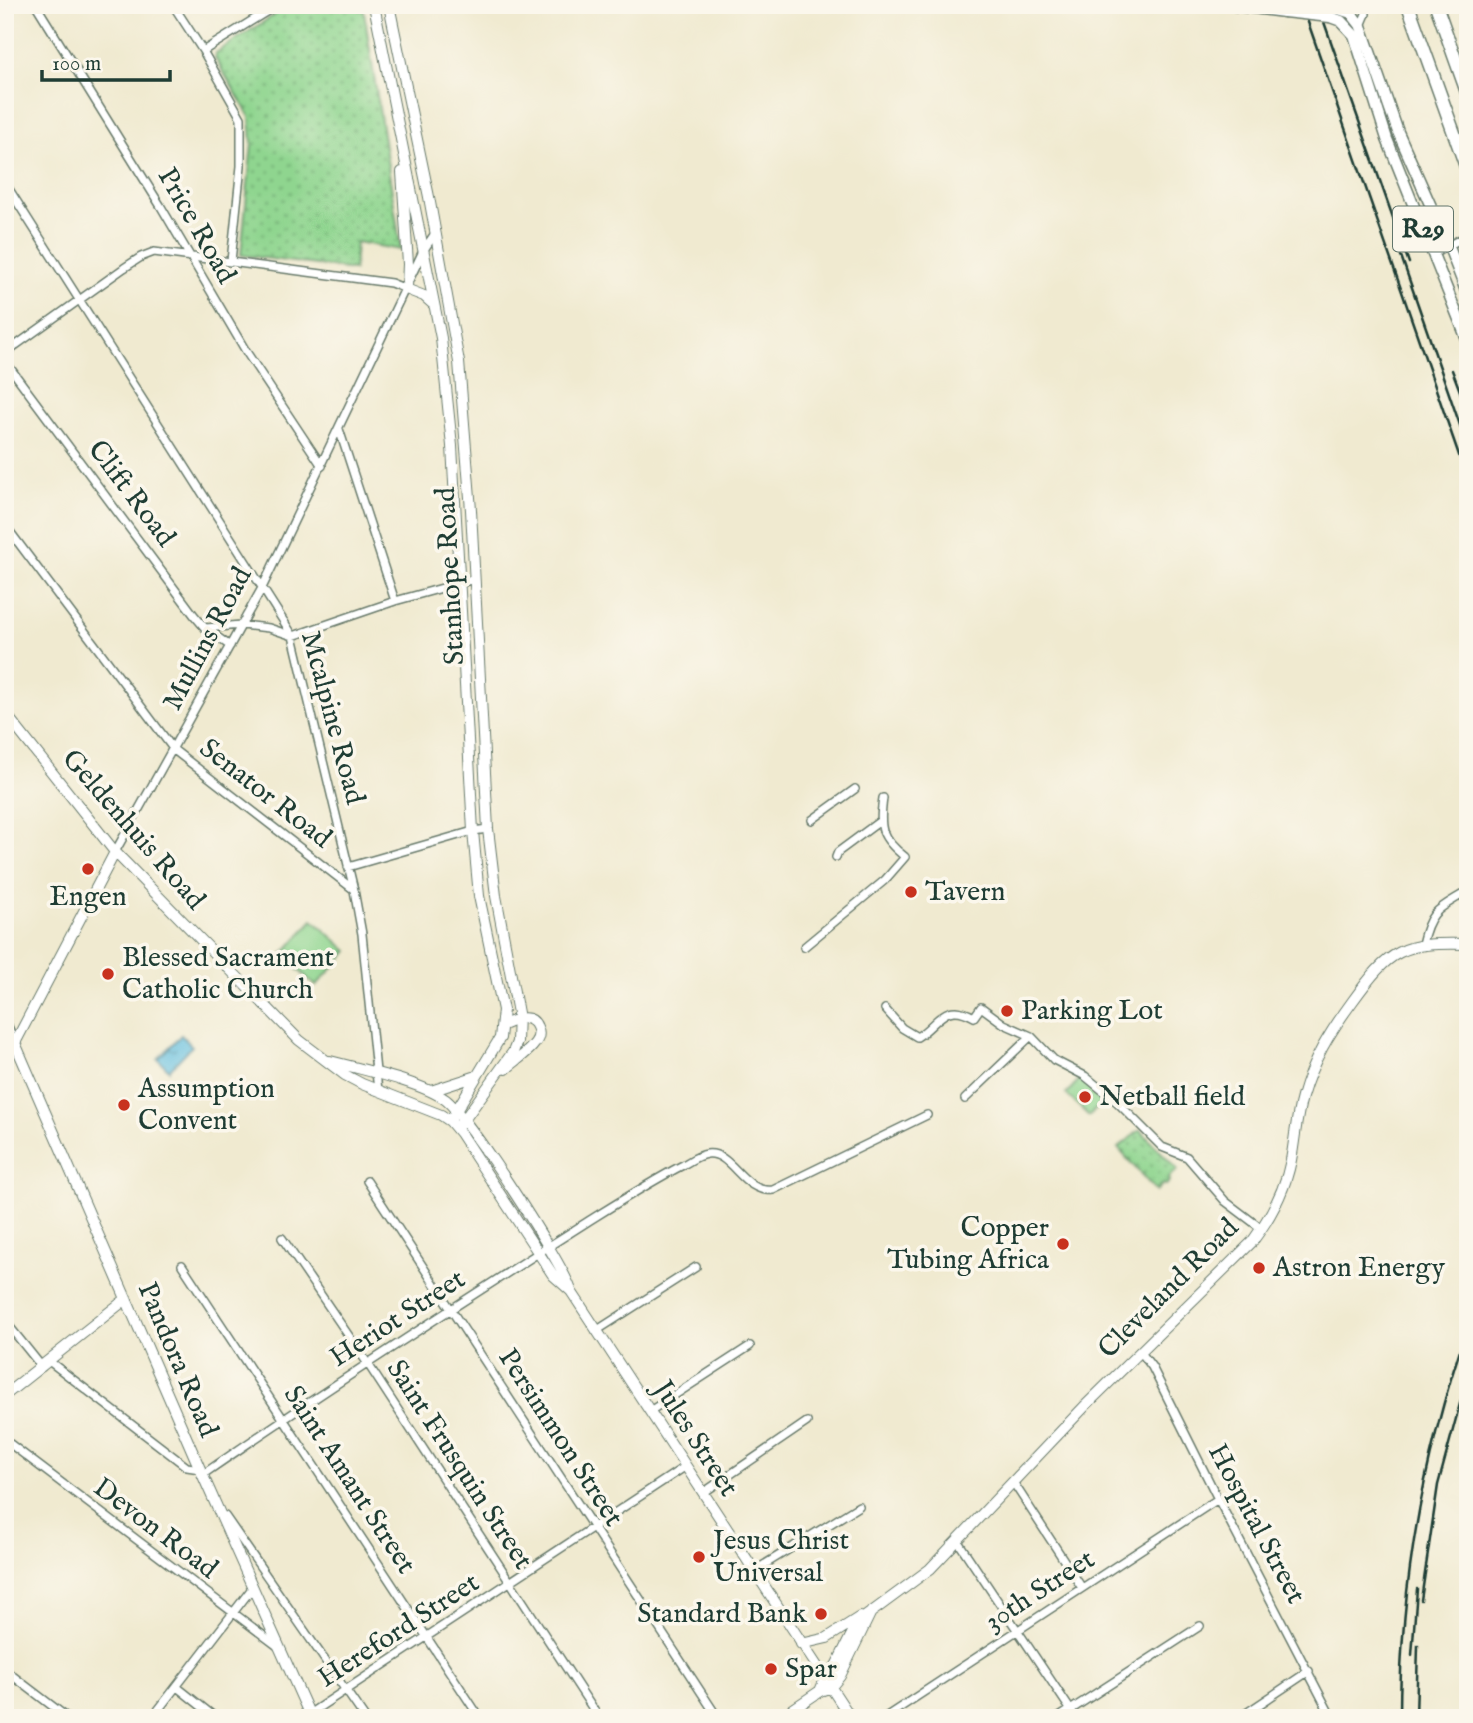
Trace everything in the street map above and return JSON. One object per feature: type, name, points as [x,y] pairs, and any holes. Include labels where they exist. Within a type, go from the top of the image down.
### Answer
[{"type":"highway","points":[[1408,5],[1468,172]]},
{"type":"highway","points":[[1436,5],[1468,95]]},
{"type":"main road","name":"Stanhope Road","points":[[374,5],[441,338],[448,395],[473,831],[479,896],[503,1010],[503,1025]]},
{"type":"main road","name":"Stanhope Road","points":[[389,5],[436,232],[459,362],[475,579],[488,829],[496,896],[515,989],[518,1019],[517,1042],[508,1061],[457,1123]]},
{"type":"main road","points":[[1229,5],[1330,17],[1341,21]]},
{"type":"main road","points":[[1326,5],[1349,8]]},
{"type":"main road","name":"R29","points":[[1349,8],[1356,17],[1384,112],[1433,254],[1468,342]]},
{"type":"main road","name":"R29","points":[[1341,21],[1358,30]]},
{"type":"main road","name":"R29","points":[[1384,112],[1449,247],[1468,296]]},
{"type":"main road","points":[[400,134],[408,264],[406,288],[434,304]]},
{"type":"main road","points":[[463,645],[478,644]]},
{"type":"main road","name":"Geldenhuis Road","points":[[5,713],[115,852],[290,1032],[345,1075],[378,1091],[425,1107],[457,1123]]},
{"type":"main road","name":"Mullins Road","points":[[15,1042],[115,852]]},
{"type":"main road","points":[[479,896],[496,896]]},
{"type":"main road","name":"Cleveland Road","points":[[801,1644],[827,1638],[919,1579],[1140,1351],[1231,1265],[1262,1229],[1285,1182],[1302,1095],[1326,1039],[1355,997],[1385,960],[1407,947],[1422,944],[1468,944]]},
{"type":"main road","points":[[457,1123],[456,1110],[500,1038],[503,1025],[528,1018],[538,1028],[538,1038],[530,1049],[497,1076]]},
{"type":"main road","name":"Pandora Road","points":[[15,1042],[310,1716]]},
{"type":"main road","name":"Geldenhuis Road","points":[[323,1059],[431,1091],[446,1099],[456,1110]]},
{"type":"main road","points":[[431,1091],[478,1075]]},
{"type":"main road","name":"Jules Street","points":[[457,1123],[548,1247],[596,1331],[754,1571],[825,1686],[851,1718]]},
{"type":"main road","name":"Jules Street","points":[[457,1123],[553,1275],[571,1291]]},
{"type":"main road","points":[[5,1395],[126,1299]]},
{"type":"main road","points":[[780,1718],[825,1686],[853,1629],[867,1614]]},
{"type":"street","name":"Price Road","points":[[36,5],[247,353],[322,466]]},
{"type":"street","points":[[173,5],[241,118],[240,166],[231,261]]},
{"type":"street","points":[[203,51],[277,5]]},
{"type":"street","points":[[1358,30],[1366,14],[1365,5]]},
{"type":"street","points":[[1341,21],[1349,8]]},
{"type":"street","name":"Mcalpine Road","points":[[5,183],[293,636],[354,890],[362,934],[378,1091]]},
{"type":"street","name":"Mullins Road","points":[[115,852],[262,588],[423,251],[436,232]]},
{"type":"street","points":[[1433,254],[1465,237]]},
{"type":"street","points":[[5,354],[79,300],[154,252],[391,283],[406,288]]},
{"type":"street","name":"Clift Road","points":[[5,361],[205,628],[230,646]]},
{"type":"street","points":[[338,429],[395,601]]},
{"type":"street","name":"Senator Road","points":[[5,525],[174,750],[354,890]]},
{"type":"street","points":[[205,628],[241,625],[269,628],[293,636],[395,601],[475,579]]},
{"type":"street","points":[[812,820],[855,789]]},
{"type":"street","points":[[804,947],[885,880],[905,857],[892,847],[881,831],[883,798]]},
{"type":"street","points":[[835,857],[880,821]]},
{"type":"street","points":[[348,867],[488,829]]},
{"type":"street","points":[[1422,944],[1426,926],[1433,914],[1468,891]]},
{"type":"street","points":[[885,1009],[902,1028],[918,1037],[944,1013],[963,1011],[974,1017],[981,1007],[1004,1024],[1031,1036],[1054,1060],[1085,1076],[1162,1147],[1186,1157],[1225,1201],[1262,1229]]},
{"type":"street","name":"Pandora Road","points":[[5,1019],[15,1042]]},
{"type":"street","points":[[965,1099],[1031,1036]]},
{"type":"street","name":"Mullins Road","points":[[5,1059],[15,1042]]},
{"type":"street","name":"Heriot Street","points":[[201,1472],[548,1247],[656,1179],[702,1155],[717,1156],[754,1188],[773,1190],[927,1115]]},
{"type":"street","name":"Persimmon Street","points":[[367,1181],[718,1718]]},
{"type":"street","name":"Saint Frusquin Street","points":[[282,1238],[368,1364],[599,1718]]},
{"type":"street","name":"Saint Amant Street","points":[[182,1265],[480,1718]]},
{"type":"street","points":[[596,1331],[696,1266]]},
{"type":"street","points":[[5,1321],[45,1364],[187,1466],[201,1472]]},
{"type":"street","points":[[650,1411],[750,1346]]},
{"type":"street","name":"Hospital Street","points":[[1140,1351],[1152,1367],[1332,1718]]},
{"type":"street","points":[[703,1493],[807,1422]]},
{"type":"street","name":"Devon Road","points":[[5,1440],[281,1649]]},
{"type":"street","name":"Hereford Street","points":[[310,1716],[686,1466]]},
{"type":"street","points":[[1013,1482],[1082,1588]]},
{"type":"street","name":"30th Street","points":[[884,1718],[1218,1499]]},
{"type":"street","points":[[754,1571],[859,1506]]},
{"type":"street","points":[[218,1507],[365,1718]]},
{"type":"street","points":[[957,1540],[1076,1718]]},
{"type":"street","points":[[152,1718],[253,1587]]},
{"type":"street","points":[[1058,1718],[1200,1626]]},
{"type":"street","points":[[5,1670],[68,1718]]},
{"type":"street","points":[[1239,1718],[1309,1671]]},
{"type":"street","points":[[177,1687],[216,1718]]},
{"type":"green space","points":[[290,5],[363,5],[401,250],[356,242],[354,270],[241,255],[252,143],[250,117],[215,58],[216,53],[223,48]]},
{"type":"green space","points":[[313,920],[348,951],[316,986],[282,955]]},
{"type":"green space","name":"Netball field","points":[[1080,1079],[1104,1101],[1089,1116],[1066,1094]]},
{"type":"green space","points":[[1140,1130],[1178,1170],[1169,1177],[1170,1181],[1166,1185],[1163,1184],[1156,1191],[1118,1148]]},
{"type":"water","points":[[181,1035],[192,1046],[169,1070],[158,1059]]},
{"type":"railway","points":[[1302,5],[1468,481]]},
{"type":"railway","points":[[1318,5],[1409,263]]},
{"type":"railway","points":[[1401,256],[1468,448]]},
{"type":"railway","points":[[1452,370],[1468,412]]},
{"type":"railway","points":[[1400,1718],[1404,1618],[1418,1519],[1439,1422],[1468,1326]]},
{"type":"railway","points":[[1421,1600],[1438,1485],[1468,1374]]},
{"type":"railway","points":[[1412,1655],[1417,1589]]},
{"type":"railway","points":[[1416,1718],[1418,1645]]},
{"type":"place","name":"Engen","points":[[88,869]]},
{"type":"place","name":"Tavern","points":[[911,892]]},
{"type":"place","name":"Blessed Sacrament Catholic Church","points":[[108,974]]},
{"type":"place","name":"Parking Lot","points":[[1007,1011]]},
{"type":"place","name":"Netball field","points":[[1085,1097]]},
{"type":"place","name":"Assumption Convent","points":[[124,1105]]},
{"type":"place","name":"Copper Tubing Africa","points":[[1063,1244]]},
{"type":"place","name":"Astron Energy","points":[[1259,1268]]},
{"type":"place","name":"Jesus Christ Universal","points":[[699,1557]]},
{"type":"place","name":"Standard Bank","points":[[821,1614]]},
{"type":"place","name":"Spar","points":[[771,1669]]}]
